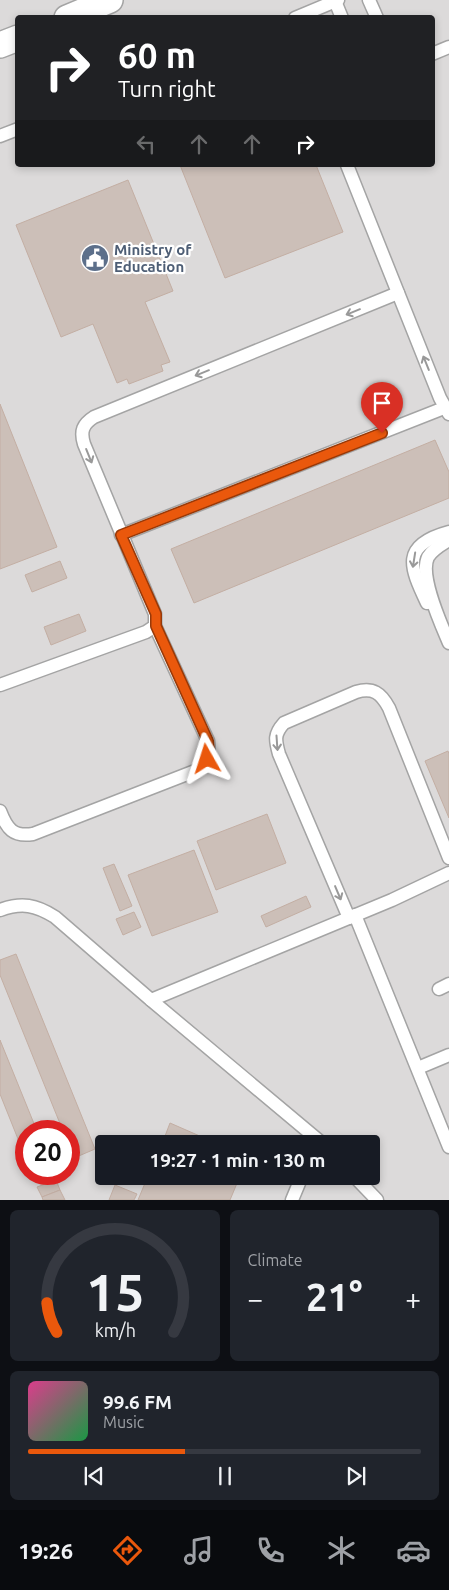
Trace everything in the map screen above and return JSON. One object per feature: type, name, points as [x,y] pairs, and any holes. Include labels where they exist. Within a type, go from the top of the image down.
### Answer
[{"type":"street","points":[[75,15],[110,0]]},
{"type":"street","points":[[0,46],[15,39]]},
{"type":"lane","points":[[369,0],[376,15]]},
{"type":"lane","points":[[302,15],[337,1],[341,15]]},
{"type":"lane","points":[[435,53],[449,47]]},
{"type":"lane","points":[[0,136],[15,130]]},
{"type":"lane","points":[[121,535],[447,411],[348,167]]},
{"type":"lane","points":[[0,811],[8,827],[15,834],[24,836],[33,834],[195,771],[207,759],[208,741],[156,626],[156,614],[84,444],[82,428],[87,421],[398,293]]},
{"type":"lane","points":[[438,618],[427,603],[415,578],[412,566],[413,557],[422,544],[431,538],[449,532]]},
{"type":"lane","points":[[449,540],[431,552],[426,565],[426,575],[438,618],[449,643]]},
{"type":"lane","points":[[0,685],[146,632],[156,626]]},
{"type":"lane","points":[[449,858],[385,700],[379,695],[372,691],[356,692],[284,723],[278,730],[275,738],[276,746],[418,1068],[449,1147]]},
{"type":"lane","points":[[151,1000],[352,917],[449,873]]},
{"type":"lane","points":[[0,910],[16,906],[30,906],[43,910],[55,917],[310,1135]]},
{"type":"lane","points":[[418,1068],[449,1055]]},
{"type":"lane","points":[[292,1200],[298,1185]]},
{"type":"lane","points":[[363,1185],[377,1200]]},
{"type":"shaded area","points":[[0,0],[449,0],[449,1200],[0,1200]]},
{"type":"building","points":[[181,167],[317,167],[343,232],[225,278]]},
{"type":"building","name":"Ministry of Education","points":[[128,180],[173,291],[145,302],[170,362],[161,365],[163,371],[129,384],[127,379],[117,383],[93,324],[61,337],[16,225]]},
{"type":"building","points":[[0,404],[57,547],[0,569]]},
{"type":"building","points":[[435,440],[449,472],[449,498],[194,603],[171,549]]},
{"type":"building","points":[[60,561],[67,578],[32,592],[25,575]]},
{"type":"building","points":[[79,614],[86,631],[51,645],[44,627]]},
{"type":"building","points":[[448,751],[449,754],[449,818],[425,761]]},
{"type":"building","points":[[267,814],[286,863],[216,890],[197,841]]},
{"type":"building","points":[[194,850],[218,912],[152,936],[128,875]]},
{"type":"building","points":[[114,864],[132,906],[120,911],[103,868]]},
{"type":"building","points":[[306,896],[311,907],[266,927],[261,916]]},
{"type":"building","points":[[134,912],[141,927],[123,935],[116,919]]},
{"type":"building","points":[[16,954],[95,1149],[80,1155],[80,1120],[59,1120],[0,975],[0,960]]},
{"type":"building","points":[[0,1040],[33,1120],[15,1120],[15,1132],[0,1094]]},
{"type":"building","points":[[170,1123],[197,1135],[165,1135]]},
{"type":"building","points":[[58,1185],[60,1190],[42,1197],[37,1187]]},
{"type":"building","points":[[115,1185],[137,1194],[134,1200],[109,1200]]},
{"type":"building","points":[[144,1185],[236,1185],[230,1200],[138,1200]]},
{"type":"building","points":[[60,1190],[65,1200],[43,1200],[42,1197]]},
{"type":"place","name":"Ministry of Education","points":[[95,258]]},
{"type":"route","points":[[207,759],[208,741],[156,626],[156,614],[121,535],[382,433]]}]
